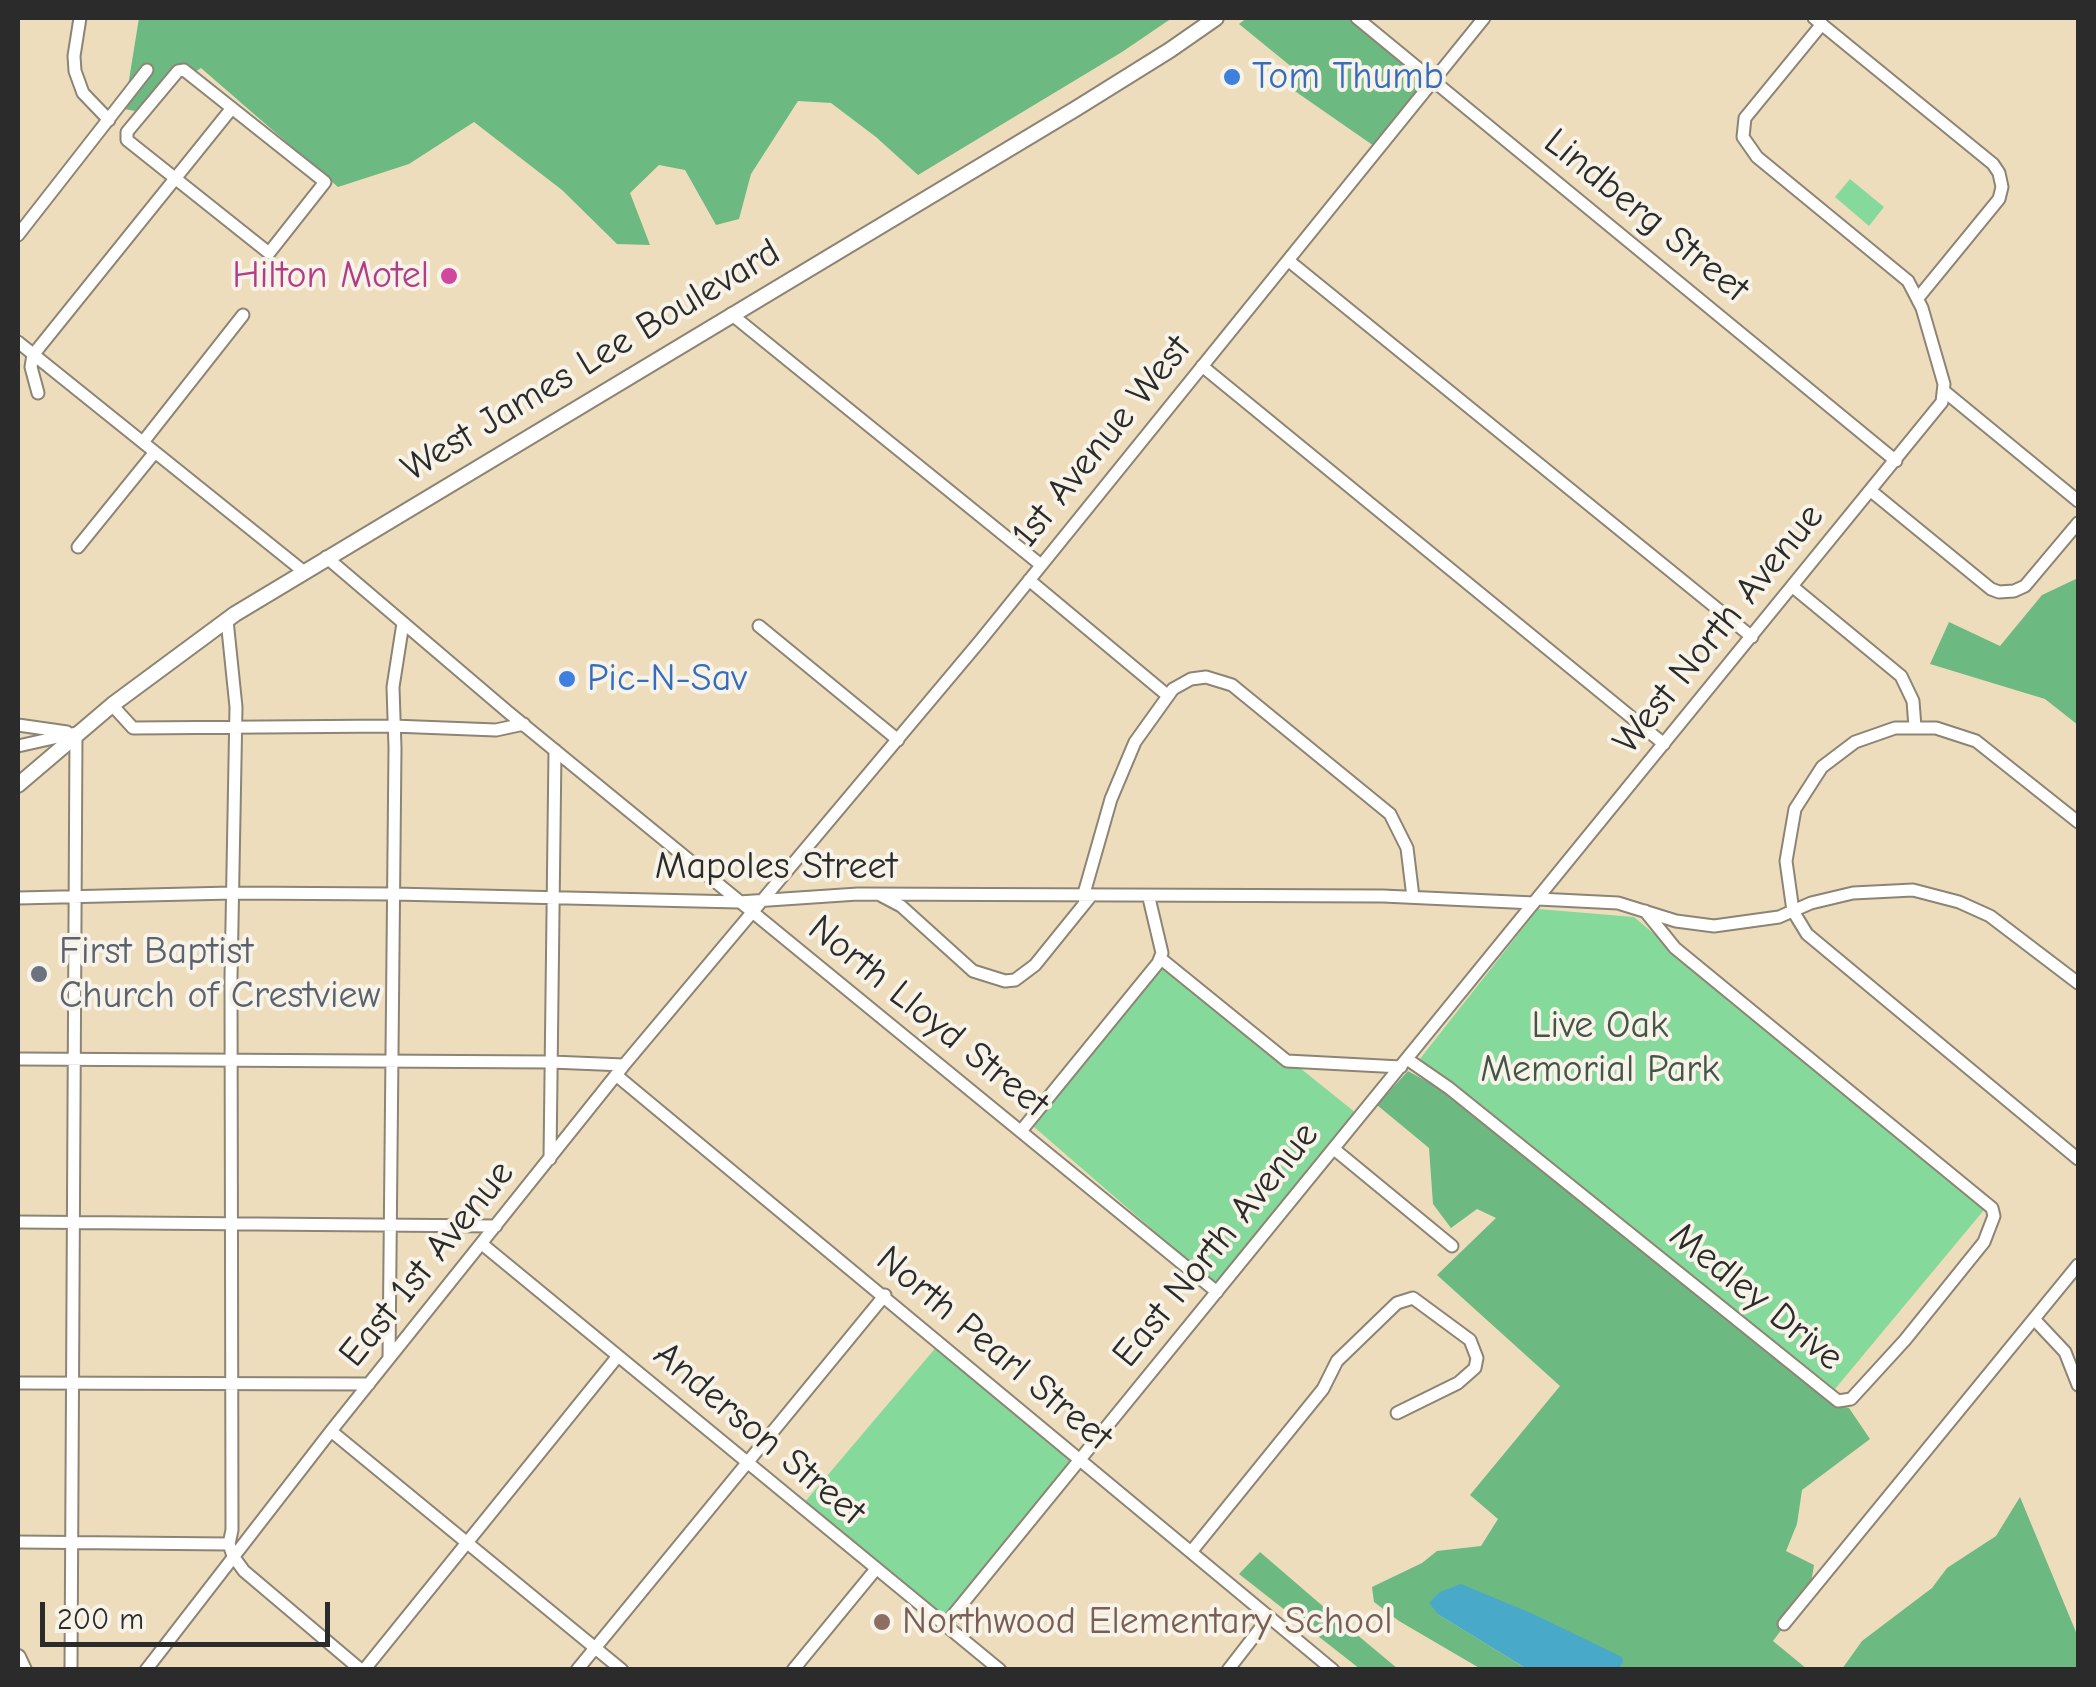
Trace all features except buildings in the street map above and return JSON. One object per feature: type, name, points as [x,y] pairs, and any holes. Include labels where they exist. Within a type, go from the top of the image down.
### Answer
[{"type":"main road","name":"West James Lee Boulevard","points":[[18,786],[112,705],[227,620],[303,571],[1092,99],[1216,18]]},
{"type":"main road","points":[[18,1657],[24,1670]]},
{"type":"street","points":[[80,18],[74,56],[76,72],[83,93],[109,120]]},
{"type":"street","name":"Lindberg Street","points":[[1357,18],[1896,460]]},
{"type":"street","name":"1st Avenue West","points":[[761,901],[898,740],[1484,18]]},
{"type":"street","points":[[1918,298],[1999,199],[1999,174],[1993,164],[1818,21],[1744,118],[1743,137],[1757,156],[1908,280],[1918,298],[1944,390],[2078,501]]},
{"type":"street","points":[[18,235],[147,70]]},
{"type":"street","points":[[184,70],[232,108],[326,182],[269,254],[127,140],[127,132],[176,74],[184,70]]},
{"type":"street","points":[[38,393],[30,367],[34,354],[232,108]]},
{"type":"street","points":[[1289,261],[1752,637]]},
{"type":"street","points":[[731,314],[1040,566]]},
{"type":"street","points":[[145,440],[244,315]]},
{"type":"street","points":[[18,342],[145,440],[303,571]]},
{"type":"street","points":[[1202,366],[1664,744]]},
{"type":"street","name":"West North Avenue","points":[[1536,901],[1932,416],[1942,402],[1944,390]]},
{"type":"street","points":[[78,547],[155,452]]},
{"type":"street","points":[[1871,491],[1999,592],[2014,592],[2026,586],[2078,523]]},
{"type":"street","name":"North Lloyd Street","points":[[326,557],[739,902],[1216,1292]]},
{"type":"street","points":[[1029,580],[1167,695]]},
{"type":"street","points":[[1793,586],[1900,676],[1913,701],[1915,727]]},
{"type":"street","points":[[227,620],[235,728],[231,1550],[244,1571],[363,1670],[618,1356]]},
{"type":"street","points":[[389,1359],[393,687],[403,623]]},
{"type":"street","points":[[759,626],[898,740]]},
{"type":"street","points":[[880,895],[901,906],[972,971],[1015,980],[1035,966],[1087,897],[1118,778],[1135,742],[1167,695],[1191,679],[1220,678],[1390,814],[1407,848],[1413,897]]},
{"type":"street","points":[[112,705],[133,728],[393,726],[496,730],[524,724]]},
{"type":"street","points":[[18,724],[76,733]]},
{"type":"street","points":[[2078,822],[1976,741],[1952,731],[1915,727],[1880,732],[1855,742],[1822,766],[1807,786],[1792,819],[1786,861],[1793,911],[1808,934],[2078,1160]]},
{"type":"street","points":[[18,746],[76,733]]},
{"type":"street","points":[[71,1670],[76,733]]},
{"type":"street","points":[[550,1159],[555,750]]},
{"type":"street","name":"Mapoles Street","points":[[18,898],[232,893],[553,895],[739,902],[880,895],[1413,897],[1618,904],[1676,921],[1714,926],[1770,918],[1871,890],[1912,890],[1976,909],[2002,924],[2078,984]]},
{"type":"street","points":[[1021,1132],[1134,996],[1160,958],[1149,898]]},
{"type":"street","name":"East 1st Avenue","points":[[146,1670],[231,1550],[761,901]]},
{"type":"street","name":"East North Avenue","points":[[945,1625],[1536,901]]},
{"type":"street","name":"Medley Drive","points":[[1404,1063],[1449,1088],[1842,1402],[1856,1394],[1984,1242],[1994,1216],[1992,1208],[1675,948],[1645,911]]},
{"type":"street","points":[[1160,958],[1286,1061],[1404,1063]]},
{"type":"street","points":[[18,1059],[551,1062],[620,1070]]},
{"type":"street","name":"North Pearl Street","points":[[620,1070],[1333,1670]]},
{"type":"street","points":[[1334,1149],[1452,1246]]},
{"type":"street","points":[[18,1222],[496,1226]]},
{"type":"street","name":"Anderson Street","points":[[482,1244],[1000,1670]]},
{"type":"street","points":[[1784,1624],[2078,1265]]},
{"type":"street","points":[[577,1670],[885,1296]]},
{"type":"street","points":[[1191,1552],[1323,1388],[1337,1360],[1397,1303],[1413,1298],[1470,1340],[1477,1358],[1474,1368],[1458,1383],[1397,1413]]},
{"type":"street","points":[[2034,1319],[2065,1352],[2078,1384]]},
{"type":"street","points":[[18,1382],[368,1384]]},
{"type":"street","points":[[331,1431],[622,1670]]},
{"type":"street","points":[[18,1542],[231,1550]]},
{"type":"street","points":[[794,1670],[876,1569]]},
{"type":"street","points":[[1228,1670],[1270,1617]]},
{"type":"green space","points":[[139,18],[1172,18],[918,175],[831,103],[798,101],[751,174],[739,219],[716,225],[685,170],[659,165],[630,193],[650,245],[617,244],[562,190],[474,122],[409,164],[338,187],[201,68],[195,72],[176,66],[141,107],[135,111],[124,109],[154,70],[145,63],[128,86]]},
{"type":"green space","points":[[1247,18],[1349,18],[1427,81],[1374,146],[1289,87],[1293,68],[1239,24]]},
{"type":"green space","points":[[1850,179],[1884,207],[1869,226],[1835,197]]},
{"type":"green space","points":[[2078,578],[2078,725],[2045,699],[1930,664],[1949,622],[2000,646],[2042,595]]},
{"type":"green space","name":"Live Oak Memorial Park","points":[[1538,909],[1634,917],[1984,1210],[1835,1389],[1419,1060]]},
{"type":"green space","points":[[1163,967],[1277,1061],[1300,1068],[1356,1113],[1215,1284],[1033,1126]]},
{"type":"green space","points":[[1408,1071],[1446,1092],[1834,1404],[1849,1408],[1870,1439],[1802,1490],[1797,1524],[1786,1551],[1814,1565],[1811,1583],[1777,1624],[1782,1629],[1773,1641],[1807,1669],[1619,1669],[1621,1657],[1461,1585],[1439,1615],[1527,1669],[1481,1669],[1374,1602],[1372,1587],[1422,1563],[1437,1551],[1481,1546],[1498,1519],[1470,1495],[1560,1386],[1437,1275],[1496,1218],[1477,1209],[1451,1228],[1433,1204],[1429,1148],[1377,1105]]},
{"type":"green space","points":[[938,1345],[1073,1459],[943,1617],[804,1503]]},
{"type":"green space","points":[[2020,1497],[2078,1637],[2078,1669],[1842,1669],[1862,1641],[1932,1588],[1947,1568],[1996,1536]]},
{"type":"green space","points":[[1260,1552],[1398,1669],[1360,1669],[1239,1574]]},
{"type":"water","points":[[1461,1584],[1622,1657],[1619,1669],[1527,1669],[1439,1615],[1429,1603],[1440,1592]]},
{"type":"place","name":"Tom Thumb","points":[[1232,77]]},
{"type":"place","name":"Hilton Motel","points":[[449,276]]},
{"type":"place","name":"Pic-N-Sav","points":[[567,679]]},
{"type":"place","name":"First Baptist Church of Crestview","points":[[39,974]]},
{"type":"place","name":"Northwood Elementary School","points":[[882,1622]]}]
